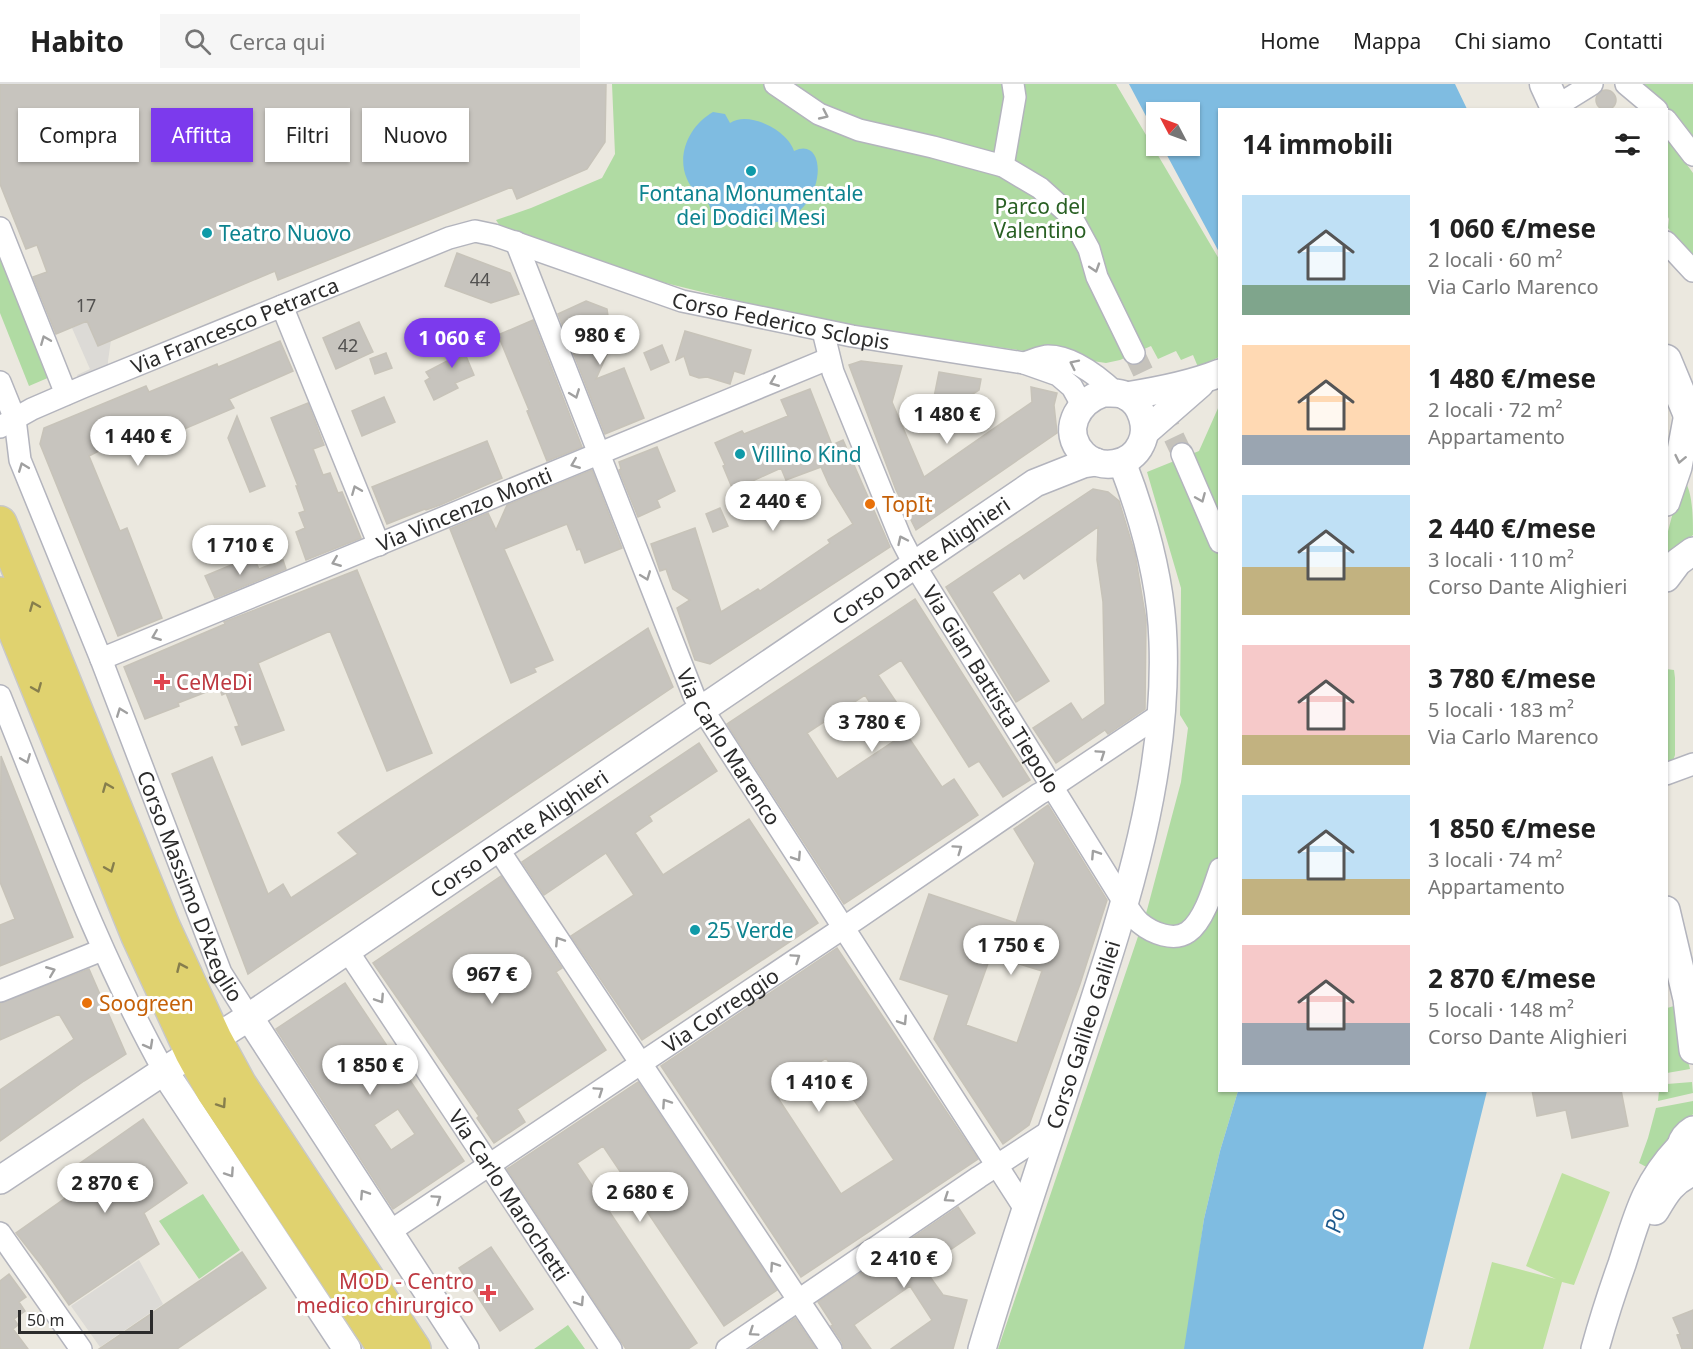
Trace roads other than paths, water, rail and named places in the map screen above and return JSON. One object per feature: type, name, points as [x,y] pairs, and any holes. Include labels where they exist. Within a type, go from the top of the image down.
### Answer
[{"type":"main road","points":[[1668,365],[1691,419]]},
{"type":"main road","name":"Corso Massimo D'Azeglio","points":[[0,523],[163,926],[204,1046],[213,1091],[385,1349]]},
{"type":"main road","name":"Corso Massimo D'Azeglio","points":[[0,594],[138,936],[204,1046],[240,1084],[414,1349]]},
{"type":"street","points":[[775,84],[819,114],[859,130],[1003,166],[1040,188],[1071,216],[1089,249],[1098,277],[1134,353]]},
{"type":"street","points":[[1003,166],[1015,97],[1013,84]]},
{"type":"street","points":[[1552,100],[1592,84]]},
{"type":"street","points":[[1626,84],[1655,108]]},
{"type":"street","points":[[1668,123],[1693,154]]},
{"type":"street","points":[[0,228],[66,394]]},
{"type":"street","name":"Via Francesco Petrarca","points":[[7,423],[66,394],[449,238],[475,231]]},
{"type":"street","name":"Corso Federico Sclopis","points":[[475,231],[516,242],[682,301],[823,331],[1024,363],[1058,375],[1072,387],[1082,405]]},
{"type":"street","name":"Via Carlo Marenco","points":[[516,242],[688,683],[702,710],[1025,1209]]},
{"type":"street","points":[[1668,244],[1693,271]]},
{"type":"street","points":[[282,306],[379,545]]},
{"type":"street","name":"Via Gian Battista Tiepolo","points":[[823,331],[828,359],[901,539],[915,566],[1112,879],[1125,904],[1139,923],[1163,935],[1174,937],[1188,932],[1202,916],[1218,874]]},
{"type":"street","name":"Corso Federico Sclopis","points":[[1024,363],[1047,356],[1061,358],[1075,363],[1121,394]]},
{"type":"street","name":"Via Vincenzo Monti","points":[[101,659],[828,359]]},
{"type":"street","points":[[1121,394],[1138,407],[1145,432],[1141,444],[1133,455],[1122,462],[1105,465],[1081,452],[1073,436],[1074,419],[1082,405],[1092,397],[1103,393],[1157,391],[1214,375]]},
{"type":"street","points":[[1145,432],[1167,411],[1214,375]]},
{"type":"street","name":"Corso Massimo D'Azeglio","points":[[0,382],[7,423],[20,460],[101,659],[221,973],[465,1349]]},
{"type":"street","points":[[1668,496],[1691,419]]},
{"type":"street","name":"Corso Dante Alighieri","points":[[1035,483],[1073,436]]},
{"type":"street","points":[[1182,453],[1218,537]]},
{"type":"street","name":"Corso Dante Alighieri","points":[[0,1180],[249,1017],[1035,483],[1096,462]]},
{"type":"street","name":"Corso Galileo Galilei","points":[[982,1349],[1025,1209],[1125,904],[1149,799],[1161,714],[1163,640],[1158,596],[1142,519],[1122,462]]},
{"type":"street","points":[[1668,575],[1678,562],[1693,551]]},
{"type":"street","points":[[1,702],[102,950],[134,1018],[164,1071],[346,1349]]},
{"type":"street","points":[[1052,787],[1161,714]]},
{"type":"street","points":[[1668,773],[1693,764]]},
{"type":"street","name":"Via Correggio","points":[[389,1232],[1052,787]]},
{"type":"street","points":[[498,849],[831,1349]]},
{"type":"street","points":[[1668,915],[1687,967],[1693,1050]]},
{"type":"street","points":[[0,991],[102,950]]},
{"type":"street","name":"Via Carlo Marochetti","points":[[347,950],[611,1349]]},
{"type":"street","points":[[727,1349],[1053,1129]]},
{"type":"street","points":[[1623,1260],[1643,1233],[1671,1185],[1692,1173],[1684,1166],[1680,1158],[1686,1139]]},
{"type":"street","points":[[1594,1349],[1632,1226],[1663,1165],[1686,1139]]},
{"type":"street","points":[[0,1233],[81,1349]]},
{"type":"water","points":[[1129,84],[1455,84],[1467,108],[1218,108],[1218,250],[1167,156],[1200,156],[1200,102],[1146,102],[1146,116]]},
{"type":"water","name":"Fontana Monumentale dei Dodici Mesi","points":[[713,112],[725,114],[730,123],[747,119],[767,125],[784,136],[794,151],[807,149],[815,156],[818,169],[816,185],[808,201],[795,214],[777,222],[753,221],[731,224],[720,220],[708,203],[691,186],[684,169],[684,150],[698,124]]},
{"type":"water","name":"Po","points":[[1238,1092],[1487,1092],[1423,1349],[1184,1349],[1204,1219],[1220,1151]]},
{"type":"tunnel","points":[[1134,353],[1182,454]]},
{"type":"place","name":"Fontana Monumentale dei Dodici Mesi","points":[[751,171]]},
{"type":"place","name":"Teatro Nuovo","points":[[207,233]]},
{"type":"place","name":"Villino Kind","points":[[740,454]]},
{"type":"place","name":"TopIt","points":[[870,504]]},
{"type":"place","name":"CeMeDi","points":[[162,682]]},
{"type":"place","name":"25 Verde","points":[[695,930]]},
{"type":"place","name":"Soogreen","points":[[87,1003]]},
{"type":"place","name":"MOD - Centro medico chirurgico","points":[[488,1293]]},
{"type":"park label","name":"Parco del Valentino","points":[[1040,218]]}]
